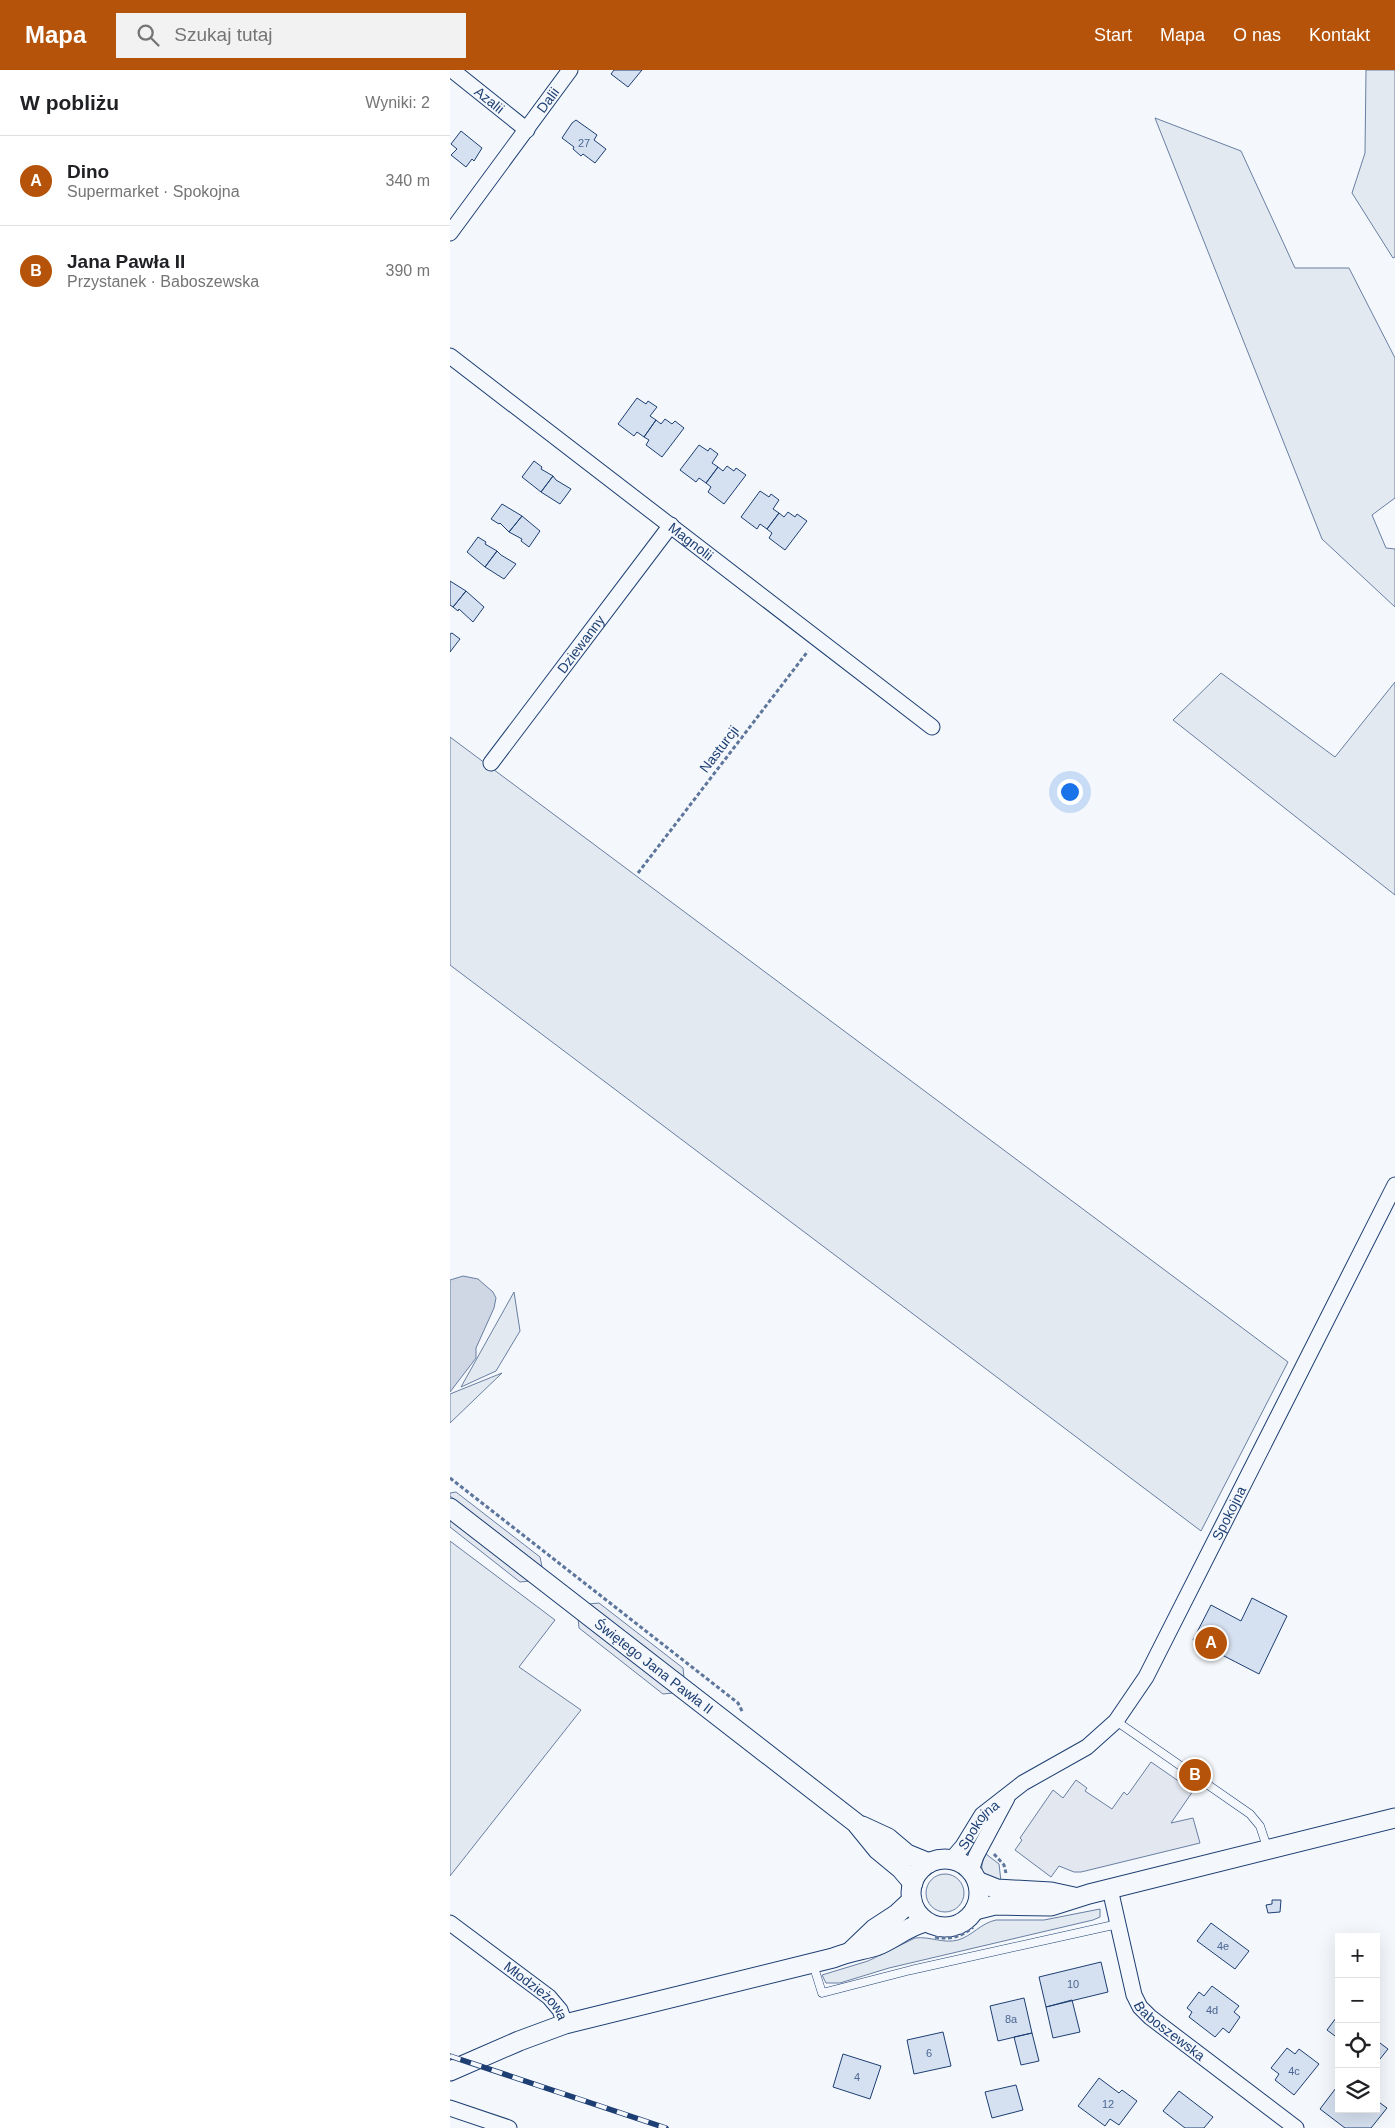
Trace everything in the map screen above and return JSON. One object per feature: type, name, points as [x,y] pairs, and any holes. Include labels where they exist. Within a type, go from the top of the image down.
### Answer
[{"type":"street","name":"Azalii","points":[[452,70],[527,130]]},
{"type":"street","name":"Dalii","points":[[450,233],[570,70]]},
{"type":"street","name":"Magnolii","points":[[450,356],[932,727]]},
{"type":"street","name":"Dziewanny","points":[[491,762],[670,526]]},
{"type":"street","name":"Spokojna","points":[[951,1860],[963,1846],[982,1815],[1023,1783],[1087,1747],[1116,1721],[1146,1677],[1395,1186]]},
{"type":"street","name":"Świętego Jana Pawła II","points":[[450,1508],[856,1824],[878,1850],[901,1869],[912,1892]]},
{"type":"street","name":"Spokojna","points":[[974,1876],[981,1846],[1009,1794]]},
{"type":"street","points":[[975,1910],[995,1905],[1051,1906],[1110,1889],[1395,1818]]},
{"type":"street","name":"Świętego Jana Pawła II","points":[[856,1824],[888,1838],[916,1859],[929,1863]]},
{"type":"street","points":[[850,1952],[874,1929],[897,1914],[912,1892],[922,1868],[936,1860],[951,1860],[964,1865],[988,1887],[1004,1890],[1051,1892],[1075,1898]]},
{"type":"street","points":[[912,1892],[919,1916],[926,1922],[944,1928],[953,1926],[962,1923],[975,1910],[979,1900],[974,1876]]},
{"type":"street","name":"Baboszewska","points":[[1110,1889],[1134,1995],[1140,2007],[1150,2018],[1296,2128]]},
{"type":"street","points":[[565,2024],[813,1964],[877,1945],[916,1924],[926,1922]]},
{"type":"street","name":"Młodzieżowa","points":[[450,1923],[549,1997],[560,2010],[565,2024],[450,2071]]},
{"type":"street","points":[[450,2108],[509,2128]]},
{"type":"lane","points":[[1116,1721],[1250,1814],[1260,1826],[1268,1850]]},
{"type":"lane","points":[[813,1964],[822,1993],[911,1970],[1118,1924]]},
{"type":"path","name":"Nasturcji","points":[[638,873],[817,638]]},
{"type":"path","points":[[450,1478],[738,1704],[746,1718]]},
{"type":"path","points":[[981,1846],[993,1853],[1004,1865],[1006,1872],[1004,1890]]},
{"type":"shaded area","points":[[1366,70],[1395,70],[1395,257],[1393,258],[1352,193],[1365,153]]},
{"type":"shaded area","points":[[1155,118],[1241,151],[1295,268],[1349,268],[1395,358],[1395,498],[1372,515],[1386,548],[1395,549],[1395,607],[1322,539]]},
{"type":"shaded area","points":[[1221,673],[1335,757],[1395,682],[1395,895],[1173,720]]},
{"type":"shaded area","points":[[450,737],[1288,1362],[1201,1531],[450,965]]},
{"type":"shaded area","points":[[463,1276],[478,1279],[493,1292],[496,1298],[494,1308],[476,1348],[476,1358],[450,1392],[450,1280]]},
{"type":"shaded area","points":[[514,1292],[520,1331],[496,1371],[461,1387]]},
{"type":"shaded area","points":[[502,1373],[450,1423],[450,1394]]},
{"type":"shaded area","points":[[456,1492],[540,1557],[542,1567],[450,1496],[450,1493]]},
{"type":"shaded area","points":[[450,1519],[530,1581],[520,1582],[450,1527]]},
{"type":"shaded area","points":[[450,1541],[555,1620],[519,1667],[581,1710],[450,1876]]},
{"type":"shaded area","points":[[599,1603],[683,1668],[684,1678],[589,1604]]},
{"type":"shaded area","points":[[578,1618],[673,1693],[663,1694],[579,1628]]},
{"type":"shaded area","points":[[1151,1762],[1193,1791],[1171,1823],[1193,1818],[1200,1843],[1081,1872],[1074,1872],[1059,1866],[1051,1877],[1015,1850],[1022,1840],[1020,1838],[1053,1790],[1063,1798],[1076,1780],[1087,1788],[1085,1791],[1112,1809],[1124,1792],[1127,1795],[1129,1793]]},
{"type":"shaded area","points":[[986,1854],[999,1864],[1001,1881],[990,1877],[982,1870]]},
{"type":"shaded area","points":[[945,1874],[958,1880],[964,1893],[958,1906],[945,1912],[932,1906],[926,1893],[932,1880]]},
{"type":"shaded area","points":[[1100,1909],[1100,1917],[1093,1920],[889,1968],[840,1983],[826,1983],[822,1975],[868,1961],[915,1938],[952,1941],[968,1936],[996,1920],[1044,1920]]},
{"type":"building","points":[[614,70],[642,70],[628,87],[611,74]]},
{"type":"building","points":[[576,120],[597,135],[594,140],[606,149],[595,163],[583,154],[581,156],[573,149],[574,147],[562,138]]},
{"type":"building","points":[[461,131],[482,148],[474,161],[472,159],[466,167],[451,155],[457,149],[451,144]]},
{"type":"building","points":[[637,398],[646,404],[648,401],[657,407],[650,416],[656,420],[644,437],[637,432],[634,436],[618,424]]},
{"type":"building","points":[[665,419],[672,424],[675,421],[684,428],[662,457],[646,445],[649,440],[644,437],[656,420],[661,424]]},
{"type":"building","points":[[699,445],[708,451],[710,448],[718,454],[712,463],[718,467],[706,483],[699,478],[696,482],[680,470]]},
{"type":"building","points":[[534,461],[542,467],[541,469],[553,476],[541,492],[522,477]]},
{"type":"building","points":[[727,466],[734,471],[736,468],[746,475],[724,504],[708,492],[711,487],[706,483],[718,467],[723,471]]},
{"type":"building","points":[[553,476],[571,489],[560,504],[541,492]]},
{"type":"building","points":[[760,491],[769,497],[771,494],[779,500],[773,509],[779,513],[767,529],[760,524],[757,529],[741,517]]},
{"type":"building","points":[[502,504],[522,516],[509,532],[500,523],[491,519]]},
{"type":"building","points":[[788,512],[795,517],[797,514],[807,521],[785,550],[769,538],[772,533],[767,529],[779,513],[784,517]]},
{"type":"building","points":[[522,516],[540,531],[529,547],[521,541],[522,539],[509,532]]},
{"type":"building","points":[[478,537],[497,551],[485,567],[467,552]]},
{"type":"building","points":[[497,551],[516,564],[504,579],[485,567]]},
{"type":"building","points":[[450,581],[466,591],[453,607],[450,605]]},
{"type":"building","points":[[466,591],[484,607],[473,622],[459,609],[458,611],[453,607]]},
{"type":"building","points":[[452,633],[460,639],[450,652],[450,634]]},
{"type":"building","points":[[1252,1598],[1287,1616],[1259,1674],[1193,1640],[1211,1605],[1241,1621]]},
{"type":"building","points":[[1272,1900],[1281,1900],[1280,1912],[1268,1913],[1266,1905],[1272,1904]]},
{"type":"building","points":[[1211,1923],[1249,1951],[1235,1969],[1197,1941]]},
{"type":"building","points":[[1101,1962],[1108,1992],[1046,2007],[1039,1977]]},
{"type":"building","points":[[1212,1986],[1239,2006],[1234,2012],[1240,2017],[1229,2033],[1223,2028],[1215,2037],[1189,2017],[1192,2012],[1187,2008],[1199,1992],[1204,1996]]},
{"type":"building","points":[[1024,1998],[1032,2033],[998,2041],[990,2006]]},
{"type":"building","points":[[1072,2000],[1080,2032],[1053,2038],[1046,2007]]},
{"type":"building","points":[[1335,2019],[1335,2036],[1327,2030]]},
{"type":"building","points":[[943,2032],[951,2066],[914,2074],[907,2040]]},
{"type":"building","points":[[1032,2033],[1039,2061],[1021,2065],[1014,2037]]},
{"type":"building","points":[[1380,2043],[1388,2049],[1380,2059]]},
{"type":"building","points":[[1287,2048],[1295,2054],[1299,2049],[1319,2064],[1294,2095],[1275,2080],[1279,2074],[1271,2068]]},
{"type":"building","points":[[843,2054],[881,2066],[870,2099],[833,2087]]},
{"type":"building","points":[[1099,2078],[1119,2093],[1122,2090],[1137,2101],[1119,2125],[1110,2119],[1105,2126],[1078,2106]]},
{"type":"building","points":[[1016,2085],[1023,2110],[992,2118],[985,2092]]},
{"type":"building","points":[[1335,2089],[1335,2113],[1380,2113],[1380,2103],[1387,2108],[1371,2128],[1345,2128],[1320,2109]]},
{"type":"building","points":[[1179,2091],[1213,2117],[1204,2128],[1185,2128],[1163,2111]]},
{"type":"railway","points":[[450,2056],[666,2128]]},
{"type":"place","name":"Dino","points":[[1211,1643]]},
{"type":"place","name":"Jana Pawła II","points":[[1195,1775]]}]
